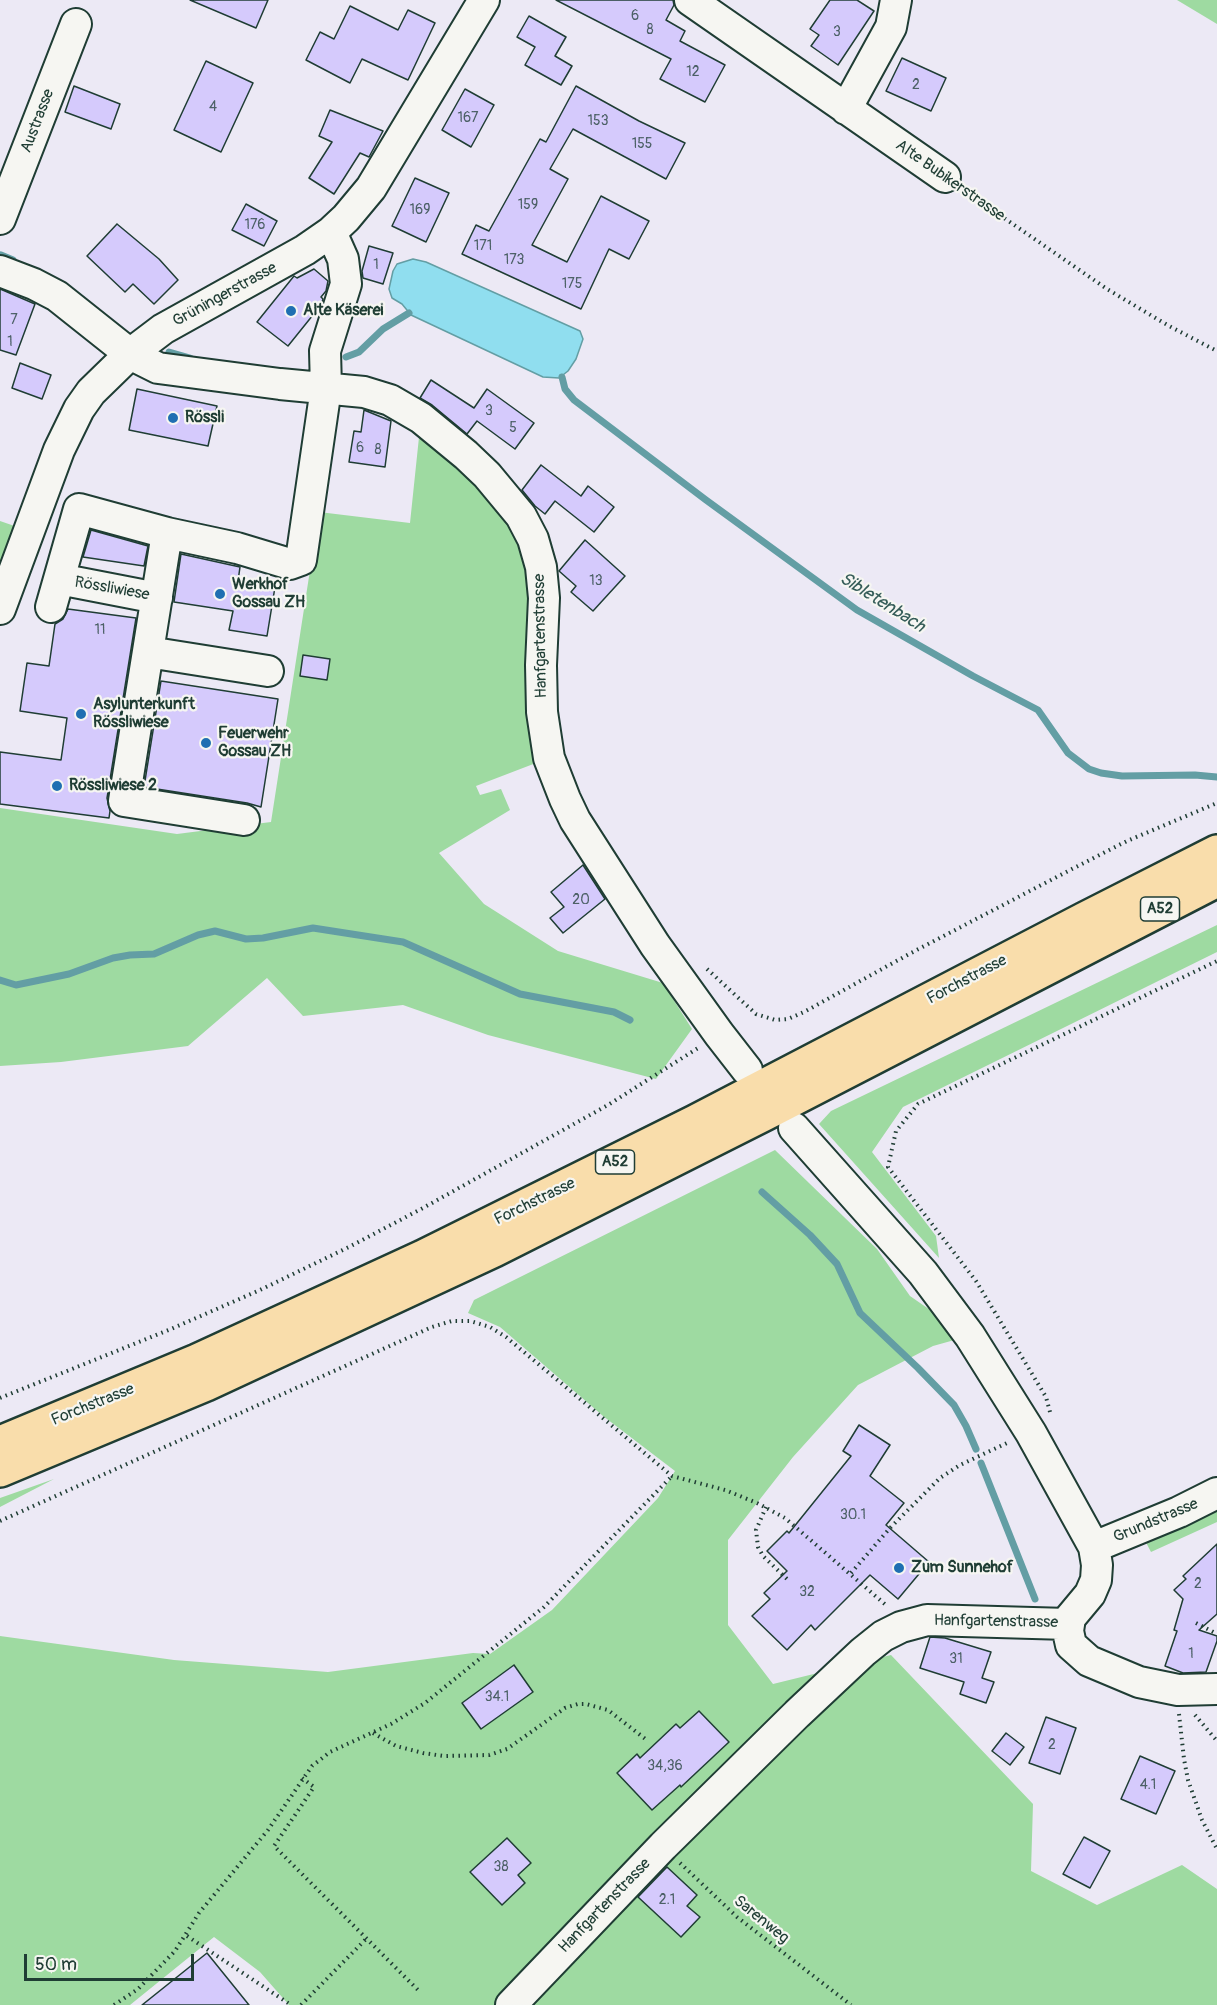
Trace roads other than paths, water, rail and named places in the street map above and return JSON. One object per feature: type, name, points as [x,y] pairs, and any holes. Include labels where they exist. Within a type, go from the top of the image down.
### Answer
[{"type":"highway","name":"Forchstrasse","points":[[0,1443],[197,1361],[423,1257],[704,1117],[1217,852]]},
{"type":"highway","name":"Forchstrasse","points":[[0,1470],[206,1384],[472,1261],[764,1114],[1217,880]]},
{"type":"street","name":"Grüningerstrasse","points":[[0,609],[65,436],[91,392],[130,354],[163,329],[304,250],[331,232],[346,218],[371,188],[484,0]]},
{"type":"street","name":"Alte Bubikerstrasse","points":[[690,0],[945,177]]},
{"type":"street","points":[[846,109],[891,27],[896,0]]},
{"type":"street","name":"Austrasse","points":[[0,219],[76,24]]},
{"type":"street","points":[[326,388],[325,351],[344,294],[346,276],[343,260],[331,232]]},
{"type":"street","points":[[0,271],[57,296],[130,354]]},
{"type":"street","name":"Hanfgartenstrasse","points":[[130,354],[148,364],[178,372],[377,395],[411,412],[466,455],[501,491],[521,516],[533,539],[543,583],[542,712],[549,758],[556,778],[581,829],[655,945],[747,1070]]},
{"type":"street","name":"Rössliwiese","points":[[167,533],[157,598],[55,593],[79,509],[167,533],[237,548],[286,563],[299,562],[302,556],[326,388]]},
{"type":"street","points":[[157,598],[124,801],[244,820]]},
{"type":"street","points":[[148,652],[268,671]]},
{"type":"street","name":"Hanfgartenstrasse","points":[[511,2005],[663,1846],[863,1652],[883,1636],[901,1627],[927,1620],[1068,1624],[1073,1613],[1090,1594],[1096,1580],[1097,1565],[1094,1547],[1032,1435],[970,1336],[923,1273],[795,1128]]},
{"type":"street","name":"Grundstrasse","points":[[1094,1547],[1179,1512],[1217,1493]]},
{"type":"street","points":[[1068,1624],[1071,1645],[1089,1661],[1138,1682],[1178,1690],[1217,1689]]},
{"type":"water","points":[[413,259],[426,262],[580,331],[583,339],[576,359],[568,371],[559,378],[543,377],[411,315],[402,304],[392,298],[389,289],[397,264]]},
{"type":"waterway","points":[[1,255],[13,260]]},
{"type":"waterway","points":[[346,357],[359,352],[383,329],[409,313]]},
{"type":"waterway","points":[[169,352],[190,358]]},
{"type":"waterway","name":"Sibletenbach","points":[[562,377],[565,389],[574,400],[857,610],[1038,710],[1068,753],[1089,769],[1122,776],[1217,777]]},
{"type":"waterway","points":[[0,980],[16,985],[69,974],[113,958],[154,954],[198,935],[215,931],[246,939],[313,928],[403,942],[520,994],[614,1012],[630,1020]]},
{"type":"waterway","points":[[762,1192],[810,1235],[837,1264],[860,1313],[954,1405],[976,1449]]},
{"type":"waterway","points":[[981,1463],[1035,1599]]},
{"type":"place","name":"Alte Käserei","points":[[291,311]]},
{"type":"place","name":"Rössli","points":[[173,418]]},
{"type":"place","name":"Werkhof Gossau ZH","points":[[220,594]]},
{"type":"place","name":"Asylunterkunft Rössliwiese","points":[[81,714]]},
{"type":"place","name":"Feuerwehr Gossau ZH","points":[[206,743]]},
{"type":"place","name":"Rössliwiese 2","points":[[57,786]]},
{"type":"place","name":"Zum Sunnehof","points":[[899,1568]]}]
